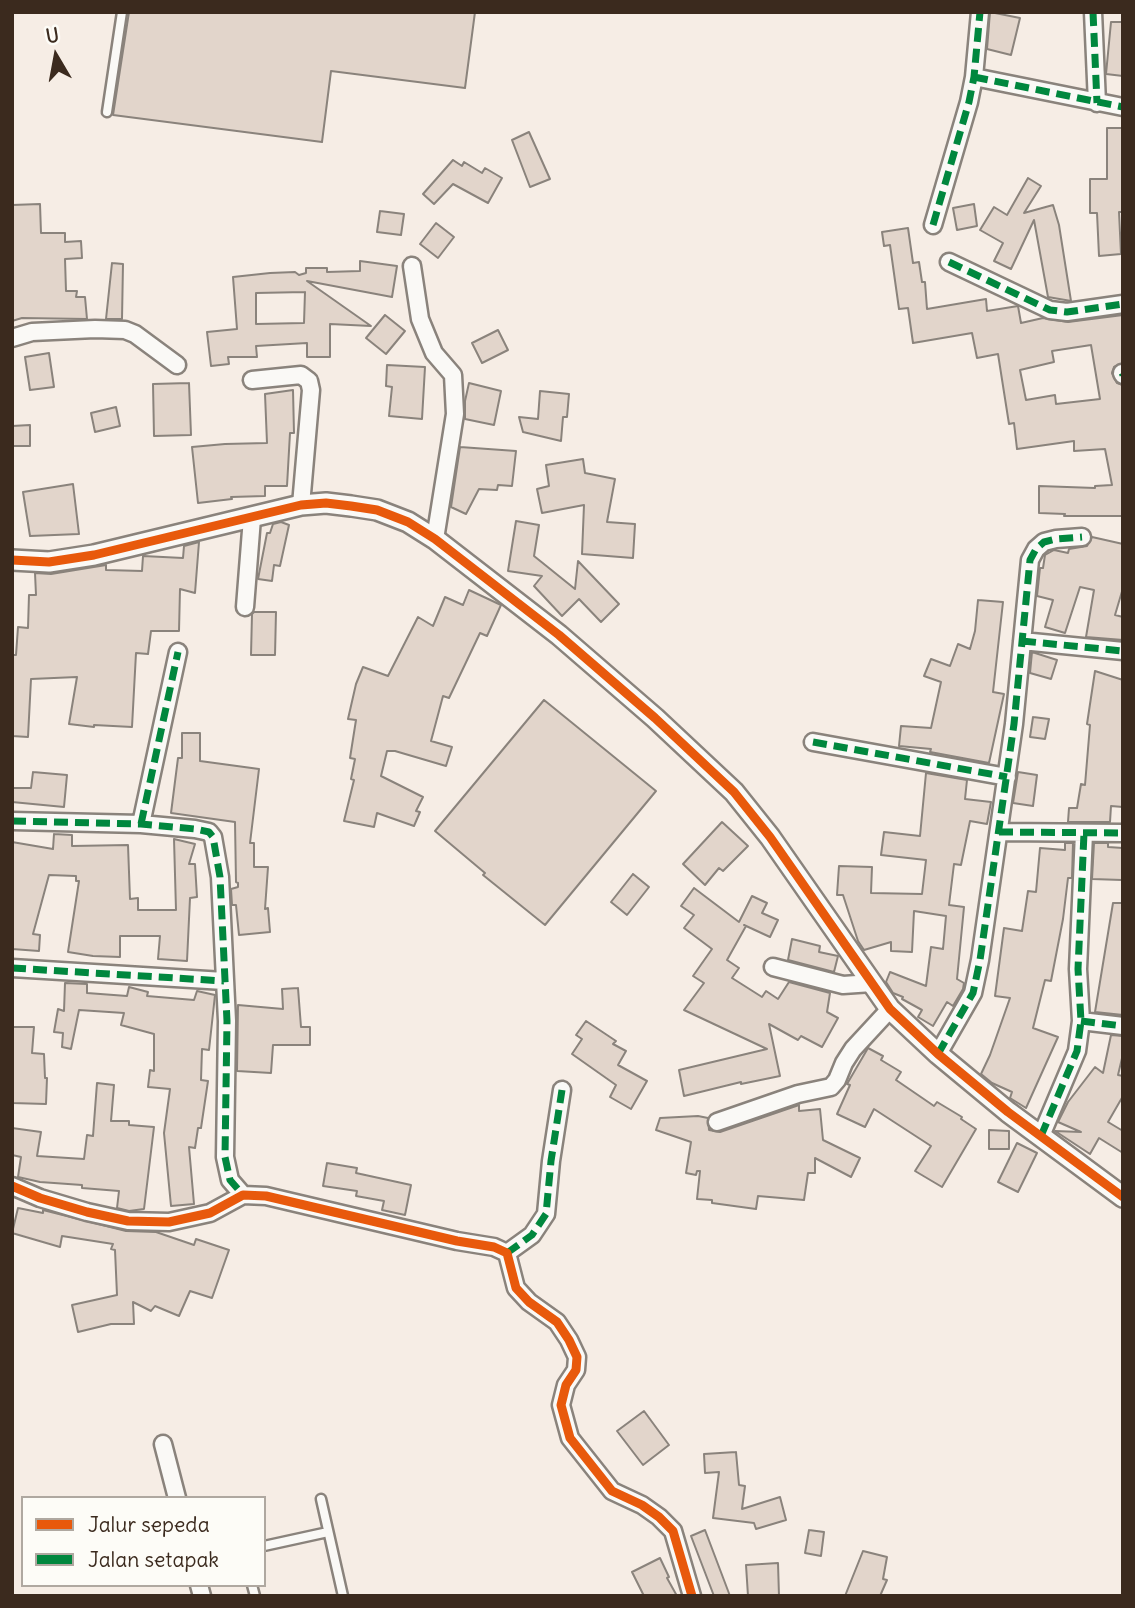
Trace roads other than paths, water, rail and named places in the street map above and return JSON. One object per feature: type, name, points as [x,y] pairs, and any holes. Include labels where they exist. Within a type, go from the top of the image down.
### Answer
[{"type":"street","points":[[933,225],[974,77],[980,12]]},
{"type":"street","points":[[1093,12],[1097,103]]},
{"type":"street","points":[[974,77],[1123,107]]},
{"type":"street","points":[[949,262],[1050,310],[1067,312],[1123,304]]},
{"type":"street","points":[[412,266],[420,319],[435,353],[453,375],[455,414],[435,539]]},
{"type":"street","points":[[12,338],[32,332],[125,330],[135,334],[177,365]]},
{"type":"street","points":[[252,380],[302,375],[309,381],[311,390],[301,505]]},
{"type":"street","points":[[12,560],[49,562],[94,555],[301,505],[326,503],[377,510],[408,523],[435,539],[559,635],[734,792],[763,827],[890,1009],[938,1054],[1008,1112],[1123,1197]]},
{"type":"street","points":[[245,607],[252,518]]},
{"type":"street","points":[[938,1054],[973,993],[984,934],[1007,777],[1030,560],[1044,542],[1082,537]]},
{"type":"street","points":[[1022,641],[1123,651]]},
{"type":"street","points":[[141,824],[178,652]]},
{"type":"street","points":[[813,742],[1007,777]]},
{"type":"street","points":[[12,821],[141,824],[195,829],[209,832],[213,837],[220,877],[227,1021],[225,1157],[230,1180],[243,1195]]},
{"type":"street","points":[[999,832],[1123,833]]},
{"type":"street","points":[[1041,1136],[1077,1051],[1081,1021],[1079,969],[1084,833]]},
{"type":"street","points":[[773,967],[843,985],[873,983]]},
{"type":"street","points":[[12,968],[224,981]]},
{"type":"street","points":[[717,1122],[798,1094],[831,1087],[853,1049],[890,1009]]},
{"type":"street","points":[[1081,1021],[1123,1026]]},
{"type":"street","points":[[507,1253],[532,1235],[546,1214],[562,1090]]},
{"type":"street","points":[[12,1186],[75,1209],[128,1221],[169,1222],[210,1213],[243,1195],[266,1195],[457,1241],[494,1247],[507,1253]]},
{"type":"street","points":[[507,1253],[516,1288],[556,1322],[577,1357],[576,1370],[566,1385],[561,1405],[570,1438],[612,1491],[642,1505],[673,1531],[692,1596]]},
{"type":"street","points":[[163,1444],[176,1496]]},
{"type":"lane","points":[[107,112],[122,12]]},
{"type":"lane","points":[[321,1499],[343,1596]]},
{"type":"lane","points":[[266,1546],[328,1532]]}]
